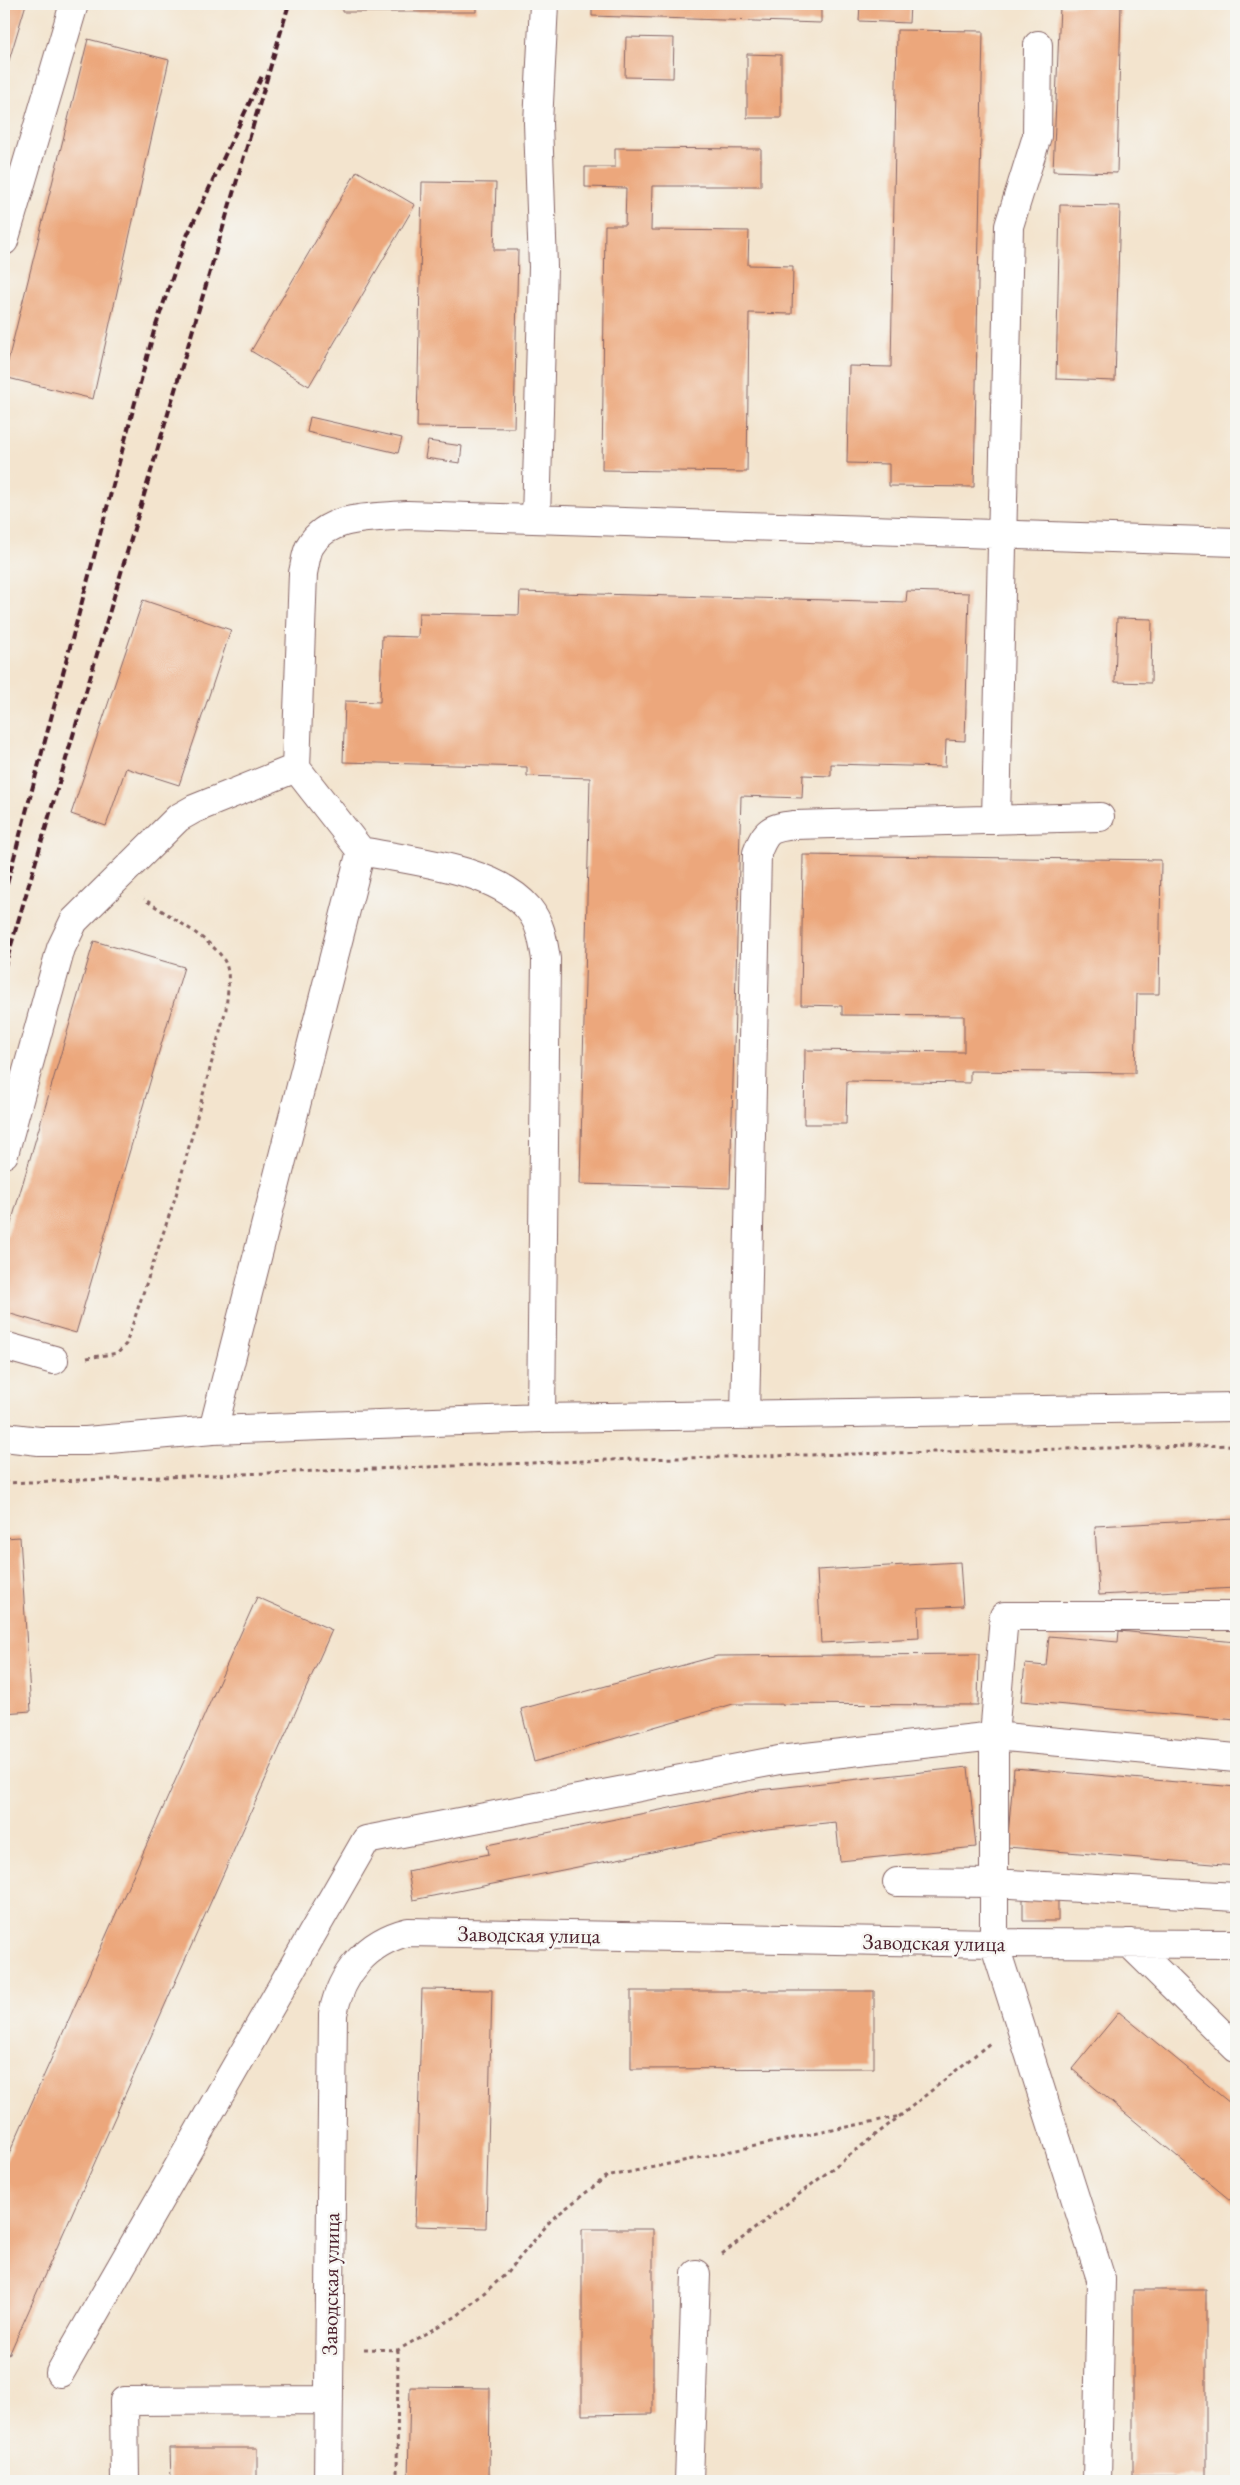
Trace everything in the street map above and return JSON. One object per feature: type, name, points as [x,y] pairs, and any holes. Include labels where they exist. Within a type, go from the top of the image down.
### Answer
[{"type":"street","points":[[4,241],[74,4]]},
{"type":"street","points":[[536,519],[543,267],[538,123],[544,4]]},
{"type":"street","points":[[996,820],[1009,226],[1037,136],[1038,45]]},
{"type":"street","points":[[541,1418],[546,960],[542,931],[529,909],[506,889],[464,872],[361,851],[296,768],[304,573],[310,546],[327,528],[351,520],[408,515],[1236,542]]},
{"type":"street","points":[[4,1154],[61,948],[74,921],[114,878],[178,818],[194,809],[296,768]]},
{"type":"street","points":[[745,1415],[757,853],[764,835],[775,827],[794,825],[1100,817]]},
{"type":"street","points":[[213,1430],[361,851]]},
{"type":"street","points":[[4,1346],[54,1360]]},
{"type":"street","points":[[4,1437],[39,1441],[86,1441],[213,1430],[541,1418],[1236,1407]]},
{"type":"street","points":[[1098,2481],[1101,2279],[994,1943],[992,1884],[994,1736],[1004,1616],[1236,1616]]},
{"type":"street","points":[[60,2374],[366,1840],[779,1760],[994,1736],[1236,1758]]},
{"type":"street","points":[[897,1882],[992,1884],[1236,1897]]},
{"type":"street","name":"Заводская улица","points":[[328,2481],[333,2014],[337,1995],[346,1977],[373,1946],[390,1936],[408,1932],[994,1943],[1236,1944]]},
{"type":"street","points":[[1128,1943],[1236,2048]]},
{"type":"street","points":[[689,2481],[696,2274]]},
{"type":"street","points":[[125,2481],[124,2401],[329,2400]]},
{"type":"path","points":[[54,1360],[83,1359],[118,1353],[126,1344],[176,1195],[226,1009],[229,980],[224,960],[213,947],[114,878]]},
{"type":"path","points":[[4,1483],[637,1459],[1236,1445]]},
{"type":"path","points":[[696,2274],[900,2116],[1018,2020]]},
{"type":"path","points":[[329,2348],[398,2350],[457,2316],[506,2274],[552,2219],[606,2177],[900,2116]]},
{"type":"path","points":[[397,2481],[398,2350]]},
{"type":"building","points":[[4,4],[26,4],[4,77]]},
{"type":"building","points":[[342,4],[476,4],[476,12],[342,12]]},
{"type":"building","points":[[592,4],[821,4],[821,23],[592,16]]},
{"type":"building","points":[[860,4],[910,4],[909,23],[859,21]]},
{"type":"building","points":[[1121,5],[1117,173],[1053,171],[1060,6]]},
{"type":"building","points":[[897,30],[983,31],[974,487],[889,486],[889,464],[847,463],[849,366],[891,367]]},
{"type":"building","points":[[626,37],[674,38],[673,78],[625,77]]},
{"type":"building","points":[[88,39],[169,60],[93,399],[4,377]]},
{"type":"building","points":[[747,54],[781,55],[781,118],[747,118]]},
{"type":"building","points":[[615,148],[761,149],[761,186],[652,186],[651,230],[749,231],[748,265],[793,266],[792,314],[749,313],[747,472],[602,470],[605,225],[625,225],[626,188],[585,187],[585,167],[615,167]]},
{"type":"building","points":[[357,171],[415,205],[309,386],[251,351]]},
{"type":"building","points":[[422,182],[496,183],[494,250],[518,250],[514,428],[417,427]]},
{"type":"building","points":[[1060,205],[1120,206],[1115,381],[1056,379]]},
{"type":"building","points":[[310,417],[402,438],[398,453],[307,432]]},
{"type":"building","points":[[428,441],[462,446],[460,463],[425,458]]},
{"type":"building","points":[[907,591],[969,593],[965,741],[946,740],[945,767],[831,764],[831,776],[803,775],[802,798],[741,796],[730,1188],[580,1184],[590,778],[527,776],[527,767],[343,762],[345,701],[380,702],[382,636],[418,637],[419,613],[519,615],[520,592],[906,602]]},
{"type":"building","points":[[143,600],[231,630],[179,785],[126,768],[106,826],[71,814]]},
{"type":"building","points":[[1117,618],[1152,619],[1151,683],[1115,682]]},
{"type":"building","points":[[803,855],[1161,860],[1159,994],[1137,994],[1135,1073],[970,1071],[970,1083],[847,1081],[846,1124],[804,1124],[805,1050],[964,1052],[964,1016],[842,1015],[842,1006],[801,1005]]},
{"type":"building","points":[[94,941],[184,967],[76,1333],[4,1312],[4,1247]]},
{"type":"building","points":[[1236,1519],[1236,1588],[1099,1595],[1095,1526]]},
{"type":"building","points":[[20,1537],[31,1711],[4,1713],[4,1538]]},
{"type":"building","points":[[960,1562],[963,1606],[918,1608],[919,1638],[821,1643],[817,1570]]},
{"type":"building","points":[[257,1597],[332,1630],[9,2355],[4,2352],[4,2165]]},
{"type":"building","points":[[1119,1631],[1236,1642],[1236,1720],[1021,1701],[1025,1664],[1046,1666],[1049,1636],[1118,1642]]},
{"type":"building","points":[[979,1654],[978,1705],[733,1704],[534,1762],[521,1709],[717,1656]]},
{"type":"building","points":[[968,1767],[976,1847],[840,1861],[836,1822],[767,1829],[413,1900],[408,1871],[489,1854],[487,1845],[759,1790]]},
{"type":"building","points":[[1014,1768],[1236,1787],[1236,1866],[1007,1847]]},
{"type":"building","points":[[1023,1897],[1058,1898],[1058,1921],[1023,1921]]},
{"type":"building","points":[[422,1989],[492,1990],[486,2228],[415,2226]]},
{"type":"building","points":[[631,1991],[874,1991],[874,2068],[631,2069]]},
{"type":"building","points":[[1119,2012],[1236,2108],[1236,2205],[1072,2069]]},
{"type":"building","points":[[582,2229],[653,2229],[653,2414],[582,2415]]},
{"type":"building","points":[[1133,2290],[1206,2290],[1206,2476],[1133,2476]]},
{"type":"building","points":[[410,2387],[490,2388],[489,2481],[408,2481]]},
{"type":"building","points":[[170,2448],[257,2448],[257,2481],[171,2481]]},
{"type":"railway","points":[[4,969],[289,4]]},
{"type":"railway","points":[[4,895],[154,331],[186,238],[262,76]]}]
